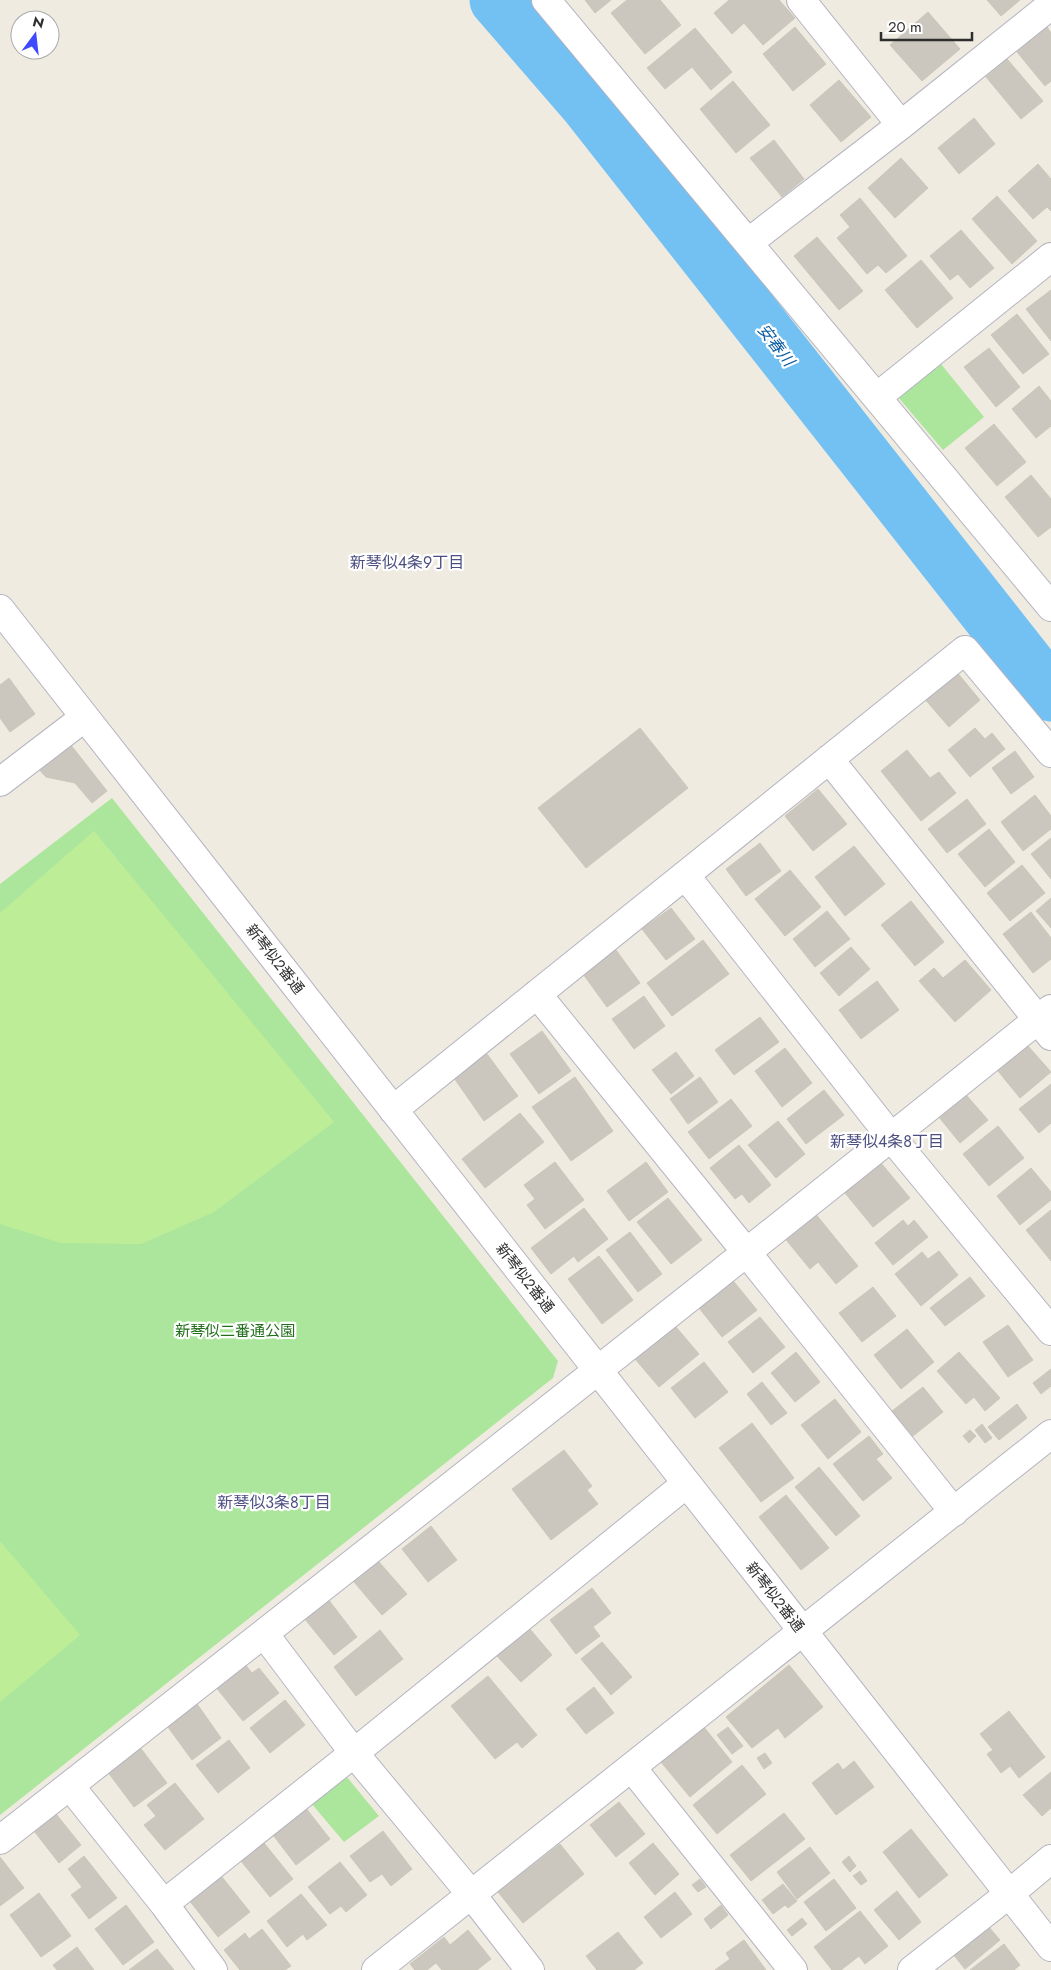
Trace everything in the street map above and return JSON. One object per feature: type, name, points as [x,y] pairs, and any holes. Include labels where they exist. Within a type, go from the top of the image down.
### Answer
[{"type":"street","points":[[546,0],[877,397],[1046,591]]},
{"type":"street","points":[[801,0],[902,125]]},
{"type":"street","points":[[749,242],[902,125],[1051,5]]},
{"type":"street","points":[[877,397],[1051,257]]},
{"type":"street","name":"新琴似2番通","points":[[0,609],[1051,1947]]},
{"type":"street","points":[[393,1110],[966,650],[1051,753]]},
{"type":"street","points":[[0,782],[85,716]]},
{"type":"street","points":[[0,1840],[264,1635],[748,1253],[891,1137],[1047,1021],[830,759]]},
{"type":"street","points":[[685,875],[891,1137],[1051,1331]]},
{"type":"street","points":[[537,994],[748,1253],[954,1512]]},
{"type":"street","points":[[376,1970],[1051,1434]]},
{"type":"street","points":[[164,1904],[686,1484]]},
{"type":"street","points":[[264,1635],[354,1752],[471,1894],[530,1970]]},
{"type":"street","points":[[632,1768],[793,1970]]},
{"type":"street","points":[[70,1786],[164,1904],[213,1970]]},
{"type":"street","points":[[912,1970],[1010,1894],[1051,1859]]},
{"type":"green space","points":[[941,364],[984,417],[943,450],[898,397]]},
{"type":"green space","name":"新琴似二番通公園","points":[[112,798],[558,1361],[553,1378],[0,1815],[0,884]]},
{"type":"green space","points":[[94,831],[334,1122],[214,1212],[141,1244],[61,1243],[0,1224],[0,913]]},
{"type":"green space","points":[[0,1541],[80,1635],[0,1702]]},
{"type":"green space","points":[[346,1776],[379,1816],[344,1842],[311,1803]]},
{"type":"building","points":[[585,0],[611,0],[595,13]]},
{"type":"building","points":[[627,0],[660,0],[681,25],[645,54],[611,13]]},
{"type":"building","points":[[729,0],[779,0],[795,18],[763,45],[744,23],[732,34],[714,13]]},
{"type":"building","points":[[987,0],[1020,0],[1001,16]]},
{"type":"building","points":[[928,12],[960,49],[922,81],[890,45]]},
{"type":"building","points":[[795,27],[826,64],[793,91],[763,54]]},
{"type":"building","points":[[1047,27],[1051,33],[1051,81],[1045,86],[1017,52]]},
{"type":"building","points":[[695,28],[732,72],[711,90],[692,67],[665,89],[647,68]]},
{"type":"building","points":[[1007,59],[1043,101],[1021,119],[986,77]]},
{"type":"building","points":[[839,80],[871,117],[841,142],[810,105]]},
{"type":"building","points":[[733,81],[770,125],[736,153],[700,109]]},
{"type":"building","points":[[974,118],[995,144],[959,174],[938,148]]},
{"type":"building","points":[[774,140],[804,179],[782,197],[750,158]]},
{"type":"building","points":[[901,158],[928,188],[895,218],[868,188]]},
{"type":"building","points":[[1038,164],[1051,179],[1051,211],[1047,207],[1033,219],[1008,191]]},
{"type":"building","points":[[997,196],[1037,241],[1012,264],[972,219]]},
{"type":"building","points":[[860,198],[907,256],[886,273],[878,265],[867,274],[837,238],[850,227],[840,215]]},
{"type":"building","points":[[961,230],[994,268],[970,288],[958,274],[950,280],[930,256]]},
{"type":"building","points":[[817,237],[863,291],[839,310],[794,256]]},
{"type":"building","points":[[921,260],[953,298],[917,328],[885,290]]},
{"type":"building","points":[[1051,290],[1051,341],[1026,309]]},
{"type":"building","points":[[1017,314],[1049,354],[1023,374],[991,335]]},
{"type":"building","points":[[989,348],[1020,387],[996,407],[964,367]]},
{"type":"building","points":[[1039,386],[1051,401],[1051,426],[1036,438],[1012,409]]},
{"type":"building","points":[[994,424],[1026,462],[997,486],[965,448]]},
{"type":"building","points":[[1031,475],[1051,499],[1051,527],[1038,537],[1005,497]]},
{"type":"building","points":[[955,670],[980,700],[949,727],[923,697]]},
{"type":"building","points":[[9,678],[35,714],[10,732],[0,718],[0,685]]},
{"type":"building","points":[[640,728],[688,788],[586,868],[538,808]]},
{"type":"building","points":[[975,728],[985,739],[992,733],[1005,749],[970,777],[948,750]]},
{"type":"building","points":[[67,740],[107,791],[92,803],[75,783],[46,777],[35,765]]},
{"type":"building","points":[[907,750],[930,778],[939,772],[956,793],[921,821],[881,771]]},
{"type":"building","points":[[1015,751],[1034,777],[1011,794],[992,768]]},
{"type":"building","points":[[818,789],[847,824],[813,851],[785,816]]},
{"type":"building","points":[[1035,795],[1051,816],[1051,829],[1023,851],[1001,822]]},
{"type":"building","points":[[967,799],[986,824],[947,853],[928,829]]},
{"type":"building","points":[[989,829],[1015,862],[985,887],[958,854]]},
{"type":"building","points":[[1051,838],[1051,879],[1031,854]]},
{"type":"building","points":[[760,843],[781,871],[746,896],[726,869]]},
{"type":"building","points":[[854,846],[885,884],[845,916],[815,877]]},
{"type":"building","points":[[1022,865],[1045,893],[1010,921],[987,893]]},
{"type":"building","points":[[790,870],[821,907],[785,936],[755,899]]},
{"type":"building","points":[[1051,898],[1051,928],[1036,911]]},
{"type":"building","points":[[911,901],[944,942],[915,966],[881,925]]},
{"type":"building","points":[[671,908],[695,939],[666,960],[642,929]]},
{"type":"building","points":[[827,911],[850,939],[815,967],[793,939]]},
{"type":"building","points":[[1031,912],[1051,938],[1051,959],[1033,973],[1003,934]]},
{"type":"building","points":[[703,940],[729,974],[672,1016],[647,983]]},
{"type":"building","points":[[851,947],[870,969],[839,996],[820,973]]},
{"type":"building","points":[[616,950],[640,983],[607,1007],[583,974]]},
{"type":"building","points":[[965,960],[991,990],[955,1022],[919,981],[934,968],[943,978]]},
{"type":"building","points":[[877,981],[899,1010],[861,1039],[839,1010]]},
{"type":"building","points":[[644,996],[665,1026],[634,1049],[612,1019]]},
{"type":"building","points":[[760,1017],[779,1042],[734,1075],[715,1050]]},
{"type":"building","points":[[542,1031],[571,1071],[539,1094],[510,1054]]},
{"type":"building","points":[[1028,1046],[1051,1072],[1020,1098],[998,1071]]},
{"type":"building","points":[[785,1048],[812,1083],[782,1107],[755,1071]]},
{"type":"building","points":[[676,1052],[694,1076],[671,1094],[652,1070]]},
{"type":"building","points":[[487,1054],[518,1096],[484,1121],[454,1078]]},
{"type":"building","points":[[575,1077],[613,1131],[571,1161],[532,1107]]},
{"type":"building","points":[[700,1077],[718,1102],[688,1124],[670,1099]]},
{"type":"building","points":[[1051,1084],[1051,1123],[1039,1133],[1019,1109]]},
{"type":"building","points":[[961,1089],[988,1120],[960,1143],[934,1111]]},
{"type":"building","points":[[824,1090],[844,1115],[806,1144],[787,1119]]},
{"type":"building","points":[[731,1099],[752,1126],[709,1159],[688,1132]]},
{"type":"building","points":[[520,1113],[544,1142],[485,1188],[462,1159]]},
{"type":"building","points":[[778,1121],[805,1154],[776,1178],[748,1145]]},
{"type":"building","points":[[998,1126],[1024,1158],[989,1186],[963,1154]]},
{"type":"building","points":[[739,1145],[771,1185],[749,1203],[742,1194],[735,1199],[710,1168]]},
{"type":"building","points":[[555,1162],[584,1200],[545,1229],[527,1205],[535,1199],[524,1185]]},
{"type":"building","points":[[646,1162],[668,1192],[629,1221],[607,1191]]},
{"type":"building","points":[[881,1163],[910,1198],[873,1227],[845,1193]]},
{"type":"building","points":[[1031,1168],[1051,1192],[1051,1200],[1020,1225],[997,1196]]},
{"type":"building","points":[[668,1198],[702,1240],[671,1264],[637,1222]]},
{"type":"building","points":[[584,1208],[608,1239],[578,1262],[574,1256],[551,1274],[531,1248]]},
{"type":"building","points":[[1051,1210],[1051,1261],[1026,1230]]},
{"type":"building","points":[[814,1212],[858,1266],[836,1284],[818,1262],[810,1269],[783,1236]]},
{"type":"building","points":[[903,1220],[908,1226],[914,1220],[928,1237],[893,1265],[875,1243]]},
{"type":"building","points":[[630,1232],[662,1274],[638,1292],[606,1250]]},
{"type":"building","points":[[939,1251],[958,1275],[921,1306],[895,1274],[922,1252],[928,1259]]},
{"type":"building","points":[[599,1256],[633,1300],[602,1324],[568,1279]]},
{"type":"building","points":[[730,1277],[757,1310],[722,1337],[696,1304]]},
{"type":"building","points":[[970,1277],[985,1296],[945,1326],[930,1308]]},
{"type":"building","points":[[873,1287],[896,1316],[862,1342],[839,1313]]},
{"type":"building","points":[[760,1317],[785,1347],[753,1373],[728,1342]]},
{"type":"building","points":[[670,1320],[699,1354],[659,1387],[630,1353]]},
{"type":"building","points":[[1008,1325],[1033,1360],[1008,1377],[983,1342]]},
{"type":"building","points":[[907,1329],[934,1362],[901,1389],[874,1355]]},
{"type":"building","points":[[796,1352],[820,1382],[795,1402],[771,1373]]},
{"type":"building","points":[[959,1352],[1000,1398],[985,1411],[974,1397],[966,1404],[937,1371]]},
{"type":"building","points":[[704,1362],[728,1392],[695,1418],[671,1388]]},
{"type":"building","points":[[1051,1369],[1051,1386],[1041,1394],[1033,1383]]},
{"type":"building","points":[[762,1382],[787,1413],[771,1425],[747,1394]]},
{"type":"building","points":[[923,1387],[943,1412],[913,1436],[892,1411]]},
{"type":"building","points":[[835,1399],[861,1432],[828,1459],[801,1425]]},
{"type":"building","points":[[1017,1404],[1027,1418],[999,1440],[988,1427]]},
{"type":"building","points":[[752,1423],[794,1478],[761,1502],[719,1448]]},
{"type":"building","points":[[982,1424],[992,1438],[985,1443],[975,1430]]},
{"type":"building","points":[[970,1430],[976,1436],[969,1443],[963,1436]]},
{"type":"building","points":[[869,1436],[883,1454],[876,1459],[892,1478],[863,1501],[833,1464]]},
{"type":"building","points":[[564,1450],[592,1486],[587,1490],[598,1504],[551,1540],[512,1489]]},
{"type":"building","points":[[819,1467],[860,1516],[836,1536],[795,1487]]},
{"type":"building","points":[[786,1495],[829,1548],[801,1570],[759,1517]]},
{"type":"building","points":[[431,1526],[457,1560],[428,1582],[402,1549]]},
{"type":"building","points":[[373,1555],[407,1594],[382,1615],[349,1576]]},
{"type":"building","points":[[592,1588],[611,1613],[593,1627],[600,1636],[576,1654],[550,1620]]},
{"type":"building","points":[[328,1599],[357,1637],[334,1655],[304,1618]]},
{"type":"building","points":[[529,1628],[552,1655],[521,1682],[497,1656]]},
{"type":"building","points":[[380,1630],[403,1659],[356,1696],[334,1667]]},
{"type":"building","points":[[602,1642],[632,1677],[611,1695],[581,1659]]},
{"type":"building","points":[[244,1663],[252,1673],[259,1668],[279,1693],[243,1721],[215,1686]]},
{"type":"building","points":[[789,1665],[823,1707],[785,1738],[778,1728],[752,1748],[726,1717]]},
{"type":"building","points":[[488,1676],[537,1735],[522,1748],[517,1742],[495,1759],[451,1706]]},
{"type":"building","points":[[594,1687],[614,1713],[586,1734],[566,1709]]},
{"type":"building","points":[[285,1700],[305,1725],[270,1753],[250,1728]]},
{"type":"building","points":[[195,1701],[221,1738],[192,1760],[165,1723]]},
{"type":"building","points":[[1009,1711],[1045,1757],[1019,1778],[1010,1766],[1001,1773],[987,1754],[993,1750],[980,1734]]},
{"type":"building","points":[[699,1721],[732,1762],[690,1797],[656,1756]]},
{"type":"building","points":[[728,1727],[743,1746],[732,1754],[717,1735]]},
{"type":"building","points":[[229,1740],[250,1768],[218,1793],[196,1765]]},
{"type":"building","points":[[139,1746],[167,1783],[134,1807],[107,1771]]},
{"type":"building","points":[[765,1753],[772,1763],[764,1769],[757,1758]]},
{"type":"building","points":[[854,1761],[874,1787],[836,1815],[812,1783],[838,1763],[843,1770]]},
{"type":"building","points":[[742,1765],[766,1794],[717,1834],[693,1805]]},
{"type":"building","points":[[1051,1772],[1051,1808],[1042,1816],[1023,1795]]},
{"type":"building","points":[[175,1783],[204,1819],[165,1850],[144,1825],[156,1816],[147,1805]]},
{"type":"building","points":[[298,1798],[330,1839],[296,1865],[273,1835],[293,1819],[284,1809]]},
{"type":"building","points":[[619,1802],[645,1834],[616,1857],[590,1825]]},
{"type":"building","points":[[784,1813],[805,1839],[751,1881],[730,1855]]},
{"type":"building","points":[[56,1814],[81,1845],[59,1863],[34,1831]]},
{"type":"building","points":[[911,1829],[948,1875],[919,1898],[883,1852]]},
{"type":"building","points":[[383,1831],[412,1869],[391,1886],[382,1874],[370,1882],[350,1856]]},
{"type":"building","points":[[260,1838],[293,1879],[270,1897],[237,1856]]},
{"type":"building","points":[[653,1843],[679,1874],[655,1895],[629,1863]]},
{"type":"building","points":[[560,1844],[584,1874],[523,1923],[498,1892]]},
{"type":"building","points":[[810,1847],[830,1873],[797,1899],[777,1872]]},
{"type":"building","points":[[84,1856],[117,1898],[89,1919],[71,1895],[82,1887],[68,1869]]},
{"type":"building","points":[[849,1856],[856,1866],[850,1872],[842,1862]]},
{"type":"building","points":[[0,1857],[24,1888],[0,1906]]},
{"type":"building","points":[[340,1862],[367,1895],[346,1912],[341,1906],[330,1914],[308,1887]]},
{"type":"building","points":[[214,1867],[250,1912],[218,1937],[182,1891]]},
{"type":"building","points":[[860,1871],[867,1881],[861,1885],[853,1876]]},
{"type":"building","points":[[700,1879],[706,1887],[698,1892],[692,1885]]},
{"type":"building","points":[[834,1879],[856,1908],[826,1931],[804,1902]]},
{"type":"building","points":[[783,1884],[797,1901],[788,1908],[785,1905],[773,1914],[762,1900]]},
{"type":"building","points":[[897,1891],[921,1922],[899,1940],[874,1910]]},
{"type":"building","points":[[675,1892],[692,1914],[661,1938],[644,1917]]},
{"type":"building","points":[[39,1893],[71,1936],[41,1957],[10,1915]]},
{"type":"building","points":[[301,1894],[327,1925],[307,1940],[303,1934],[287,1947],[267,1921]]},
{"type":"building","points":[[126,1905],[154,1942],[123,1965],[95,1929]]},
{"type":"building","points":[[721,1905],[728,1915],[711,1929],[704,1919]]},
{"type":"building","points":[[860,1911],[888,1946],[865,1964],[859,1956],[841,1970],[832,1970],[814,1947]]},
{"type":"building","points":[[802,1918],[807,1924],[792,1936],[787,1930]]},
{"type":"building","points":[[983,1920],[1000,1940],[965,1969],[948,1948]]},
{"type":"building","points":[[262,1929],[291,1966],[285,1970],[240,1970],[224,1950],[245,1933],[249,1939]]},
{"type":"building","points":[[468,1930],[491,1959],[477,1970],[442,1970],[436,1963],[427,1970],[415,1970],[410,1964],[444,1937],[450,1945]]},
{"type":"building","points":[[618,1932],[643,1963],[634,1970],[597,1970],[586,1956]]},
{"type":"building","points":[[744,1940],[766,1970],[715,1970],[730,1959],[726,1953]]},
{"type":"building","points":[[1004,1944],[1020,1965],[1014,1970],[970,1970]]},
{"type":"building","points":[[77,1947],[94,1970],[57,1970],[53,1965]]},
{"type":"building","points":[[157,1949],[174,1970],[129,1970]]},
{"type":"waterway","name":"安春川","points":[[497,0],[587,104],[1051,694]]},
{"type":"district","name":"新琴似4条9丁目","points":[[407,562]]},
{"type":"district","name":"新琴似4条8丁目","points":[[887,1141]]},
{"type":"district","name":"新琴似3条8丁目","points":[[274,1502]]}]
